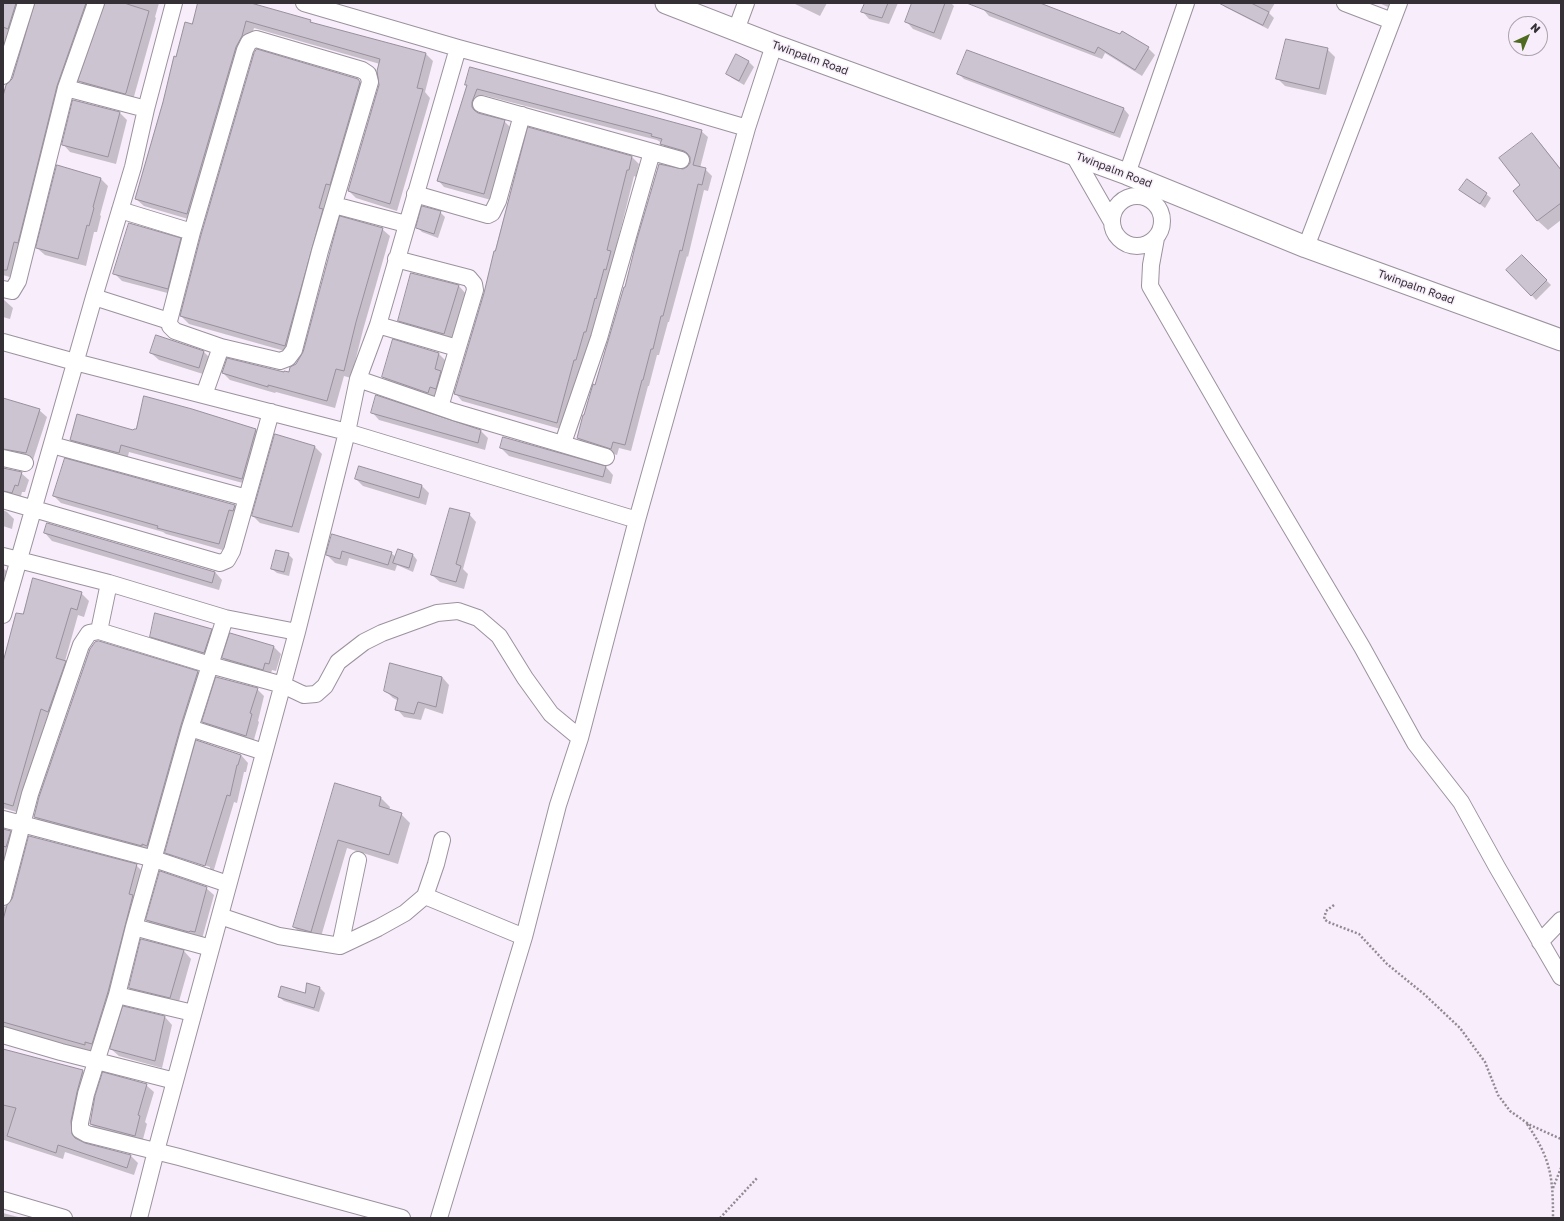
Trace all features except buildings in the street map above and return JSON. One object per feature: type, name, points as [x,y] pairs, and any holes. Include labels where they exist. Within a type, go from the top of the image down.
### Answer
[{"type":"main road","name":"Twinpalm Road","points":[[666,3],[774,45],[1127,174],[1306,247],[1561,340]]},
{"type":"street","points":[[3,76],[26,3]]},
{"type":"street","points":[[3,289],[12,291],[18,281],[66,88],[96,3]]},
{"type":"street","points":[[4,605],[19,560],[75,362],[133,167],[146,109],[174,3]]},
{"type":"street","points":[[304,3],[458,48],[651,100],[747,128]]},
{"type":"street","points":[[736,30],[746,3]]},
{"type":"street","points":[[1127,174],[1186,3]]},
{"type":"street","points":[[1345,3],[1392,21]]},
{"type":"street","points":[[1306,247],[1399,3]]},
{"type":"street","points":[[256,38],[362,70],[368,74],[370,82],[334,205],[294,350],[288,358],[280,361],[221,347],[176,331],[170,326],[168,321],[192,232],[245,50],[249,42],[256,38]]},
{"type":"street","points":[[439,1218],[524,937],[558,805],[580,738],[637,520],[747,128],[774,45]]},
{"type":"street","points":[[139,1218],[193,1013],[297,632],[347,432],[358,380],[378,325],[414,194],[458,48]]},
{"type":"street","points":[[66,88],[146,109]]},
{"type":"street","points":[[481,104],[522,114],[681,160]]},
{"type":"street","points":[[414,194],[488,215],[492,213],[498,201],[522,114]]},
{"type":"street","points":[[563,443],[599,338],[652,152]]},
{"type":"street","points":[[1073,154],[1112,222],[1116,236],[1128,245],[1135,247],[1143,246],[1156,238]]},
{"type":"street","points":[[1112,222],[1113,215],[1121,202],[1135,196],[1143,196],[1159,206],[1163,224],[1156,238],[1151,265],[1150,286],[1362,647],[1416,743],[1461,802],[1561,977]]},
{"type":"street","points":[[1162,215],[1185,197]]},
{"type":"street","points":[[334,205],[406,224]]},
{"type":"street","points":[[120,210],[192,232]]},
{"type":"street","points":[[1135,247],[1151,265]]},
{"type":"street","points":[[396,259],[469,278],[474,284],[475,290],[440,407]]},
{"type":"street","points":[[94,297],[168,321]]},
{"type":"street","points":[[378,325],[457,348]]},
{"type":"street","points":[[3,342],[347,432],[637,520]]},
{"type":"street","points":[[204,395],[221,347]]},
{"type":"street","points":[[358,380],[440,407],[606,457]]},
{"type":"street","points":[[3,500],[220,563],[227,560],[232,551],[271,412]]},
{"type":"street","points":[[52,445],[247,498]]},
{"type":"street","points":[[3,458],[25,463]]},
{"type":"street","points":[[3,556],[109,583],[225,618],[297,632]]},
{"type":"street","points":[[99,631],[109,583]]},
{"type":"street","points":[[3,897],[30,794],[81,645],[88,632],[99,631],[210,665],[283,685],[304,695],[316,694],[325,686],[338,662],[364,642],[382,633],[430,615],[458,611],[478,618],[499,636],[525,678],[551,714],[580,738]]},
{"type":"street","points":[[225,618],[190,728],[134,927],[117,995],[86,1094],[80,1130],[87,1134],[156,1151],[402,1218]]},
{"type":"street","points":[[190,728],[264,752]]},
{"type":"street","points":[[3,818],[154,859],[228,884]]},
{"type":"street","points":[[220,916],[279,936],[340,946],[405,913],[426,896],[442,840]]},
{"type":"street","points":[[340,946],[358,860]]},
{"type":"street","points":[[426,896],[524,937]]},
{"type":"street","points":[[1540,942],[1561,920]]},
{"type":"street","points":[[134,927],[211,948]]},
{"type":"street","points":[[117,995],[193,1013]]},
{"type":"street","points":[[3,1035],[60,1052],[175,1081]]},
{"type":"street","points":[[3,1200],[64,1218]]},
{"type":"path","points":[[1334,905],[1326,911],[1324,918],[1328,922],[1359,934],[1387,964],[1424,994],[1460,1028],[1486,1062],[1498,1094],[1510,1111],[1526,1122],[1561,1139]]},
{"type":"path","points":[[1526,1122],[1549,1163],[1553,1188],[1553,1218]]},
{"type":"path","points":[[1553,1188],[1561,1168]]},
{"type":"path","points":[[720,1218],[758,1177]]}]
